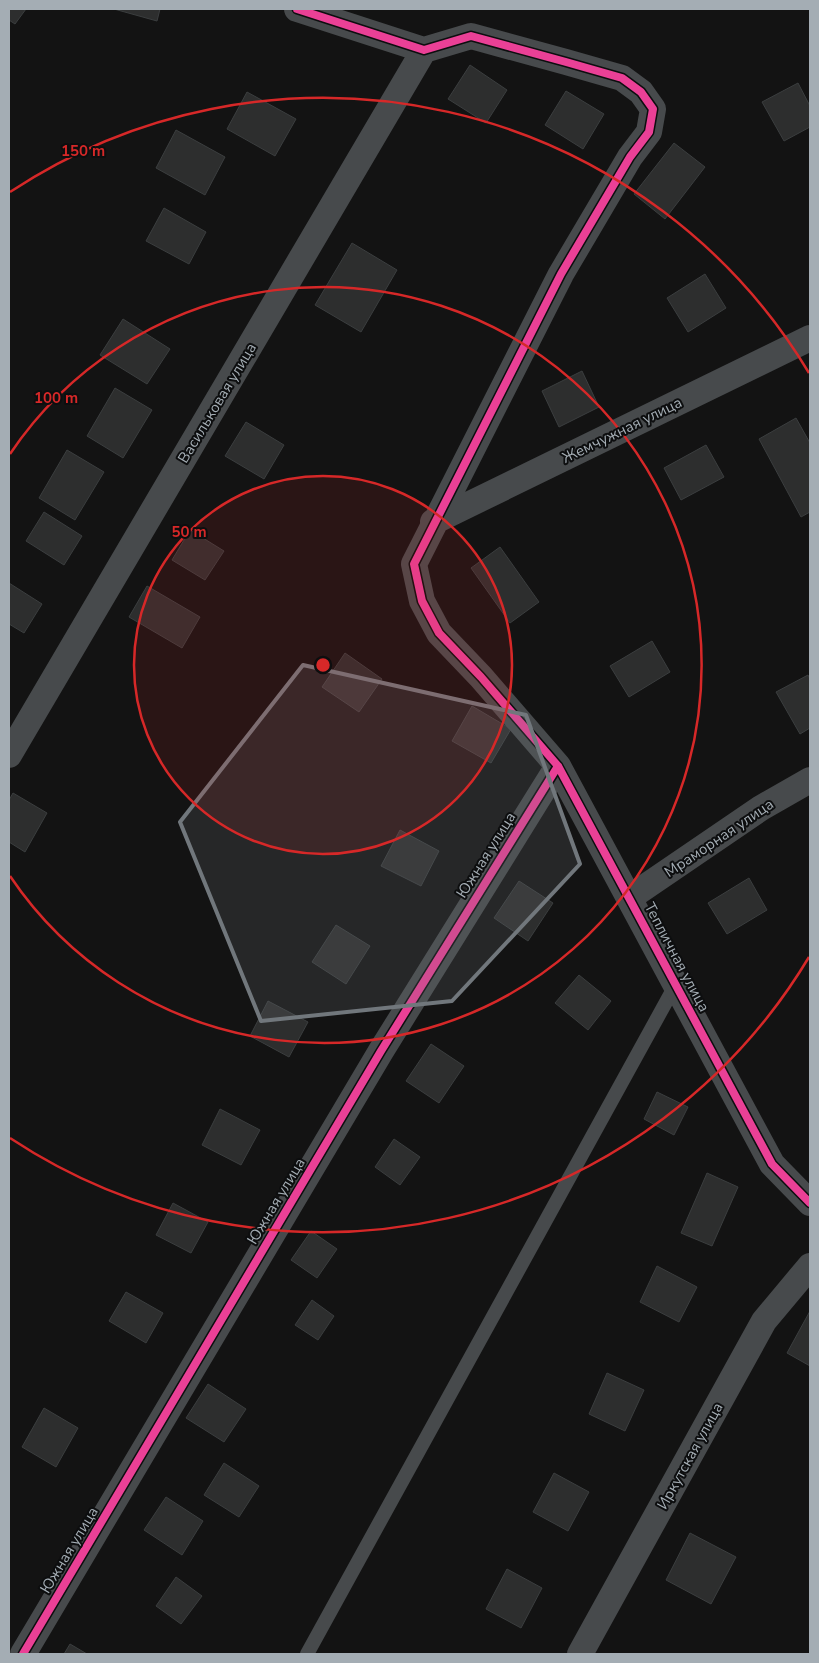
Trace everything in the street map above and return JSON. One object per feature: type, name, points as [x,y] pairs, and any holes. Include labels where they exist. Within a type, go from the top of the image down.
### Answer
[{"type":"street","points":[[297,9],[424,50]]},
{"type":"street","name":"Тепличная улица","points":[[424,50],[471,36],[622,78],[641,92],[652,109],[649,132],[630,157],[561,274],[433,522],[414,564],[422,601],[439,633],[481,677],[558,766],[772,1164],[810,1203]]},
{"type":"street","name":"Васильковая улица","points":[[9,755],[424,50]]},
{"type":"street","name":"Жемчужная улица","points":[[433,522],[810,338]]},
{"type":"street","name":"Южная улица","points":[[23,1654],[381,1051],[558,766]]},
{"type":"street","name":"Мраморная улица","points":[[629,898],[761,808],[810,780]]},
{"type":"street","name":"Иркутская улица","points":[[580,1654],[764,1321],[810,1266]]},
{"type":"lane","points":[[307,1654],[676,984]]},
{"type":"highlighted area","points":[[303,665],[526,715],[580,864],[452,1001],[261,1021],[180,822]]},
{"type":"building","points":[[9,9],[26,9],[15,24],[9,20]]},
{"type":"building","points":[[114,9],[160,9],[157,21]]},
{"type":"building","points":[[470,65],[507,90],[486,123],[448,99]]},
{"type":"building","points":[[798,83],[810,106],[810,127],[784,141],[762,102]]},
{"type":"building","points":[[566,91],[604,114],[583,149],[545,125]]},
{"type":"building","points":[[247,92],[296,119],[275,156],[227,129]]},
{"type":"building","points":[[176,130],[225,157],[205,195],[156,168]]},
{"type":"building","points":[[674,143],[705,167],[665,219],[634,194]]},
{"type":"building","points":[[164,208],[206,232],[189,264],[146,241]]},
{"type":"building","points":[[352,243],[397,270],[361,332],[315,305]]},
{"type":"building","points":[[705,274],[726,308],[688,332],[667,298]]},
{"type":"building","points":[[123,319],[170,349],[147,384],[100,355]]},
{"type":"building","points":[[582,371],[599,407],[559,427],[542,391]]},
{"type":"building","points":[[115,388],[152,410],[123,458],[87,436]]},
{"type":"building","points":[[796,418],[810,443],[810,512],[801,517],[759,439]]},
{"type":"building","points":[[246,422],[284,445],[264,479],[225,456]]},
{"type":"building","points":[[706,445],[724,477],[681,500],[664,468]]},
{"type":"building","points":[[67,450],[104,472],[75,520],[39,498]]},
{"type":"building","points":[[44,512],[82,536],[64,565],[26,541]]},
{"type":"building","points":[[190,530],[224,551],[205,580],[172,560]]},
{"type":"building","points":[[500,547],[539,602],[510,623],[471,568]]},
{"type":"building","points":[[9,583],[42,604],[24,633],[9,624]]},
{"type":"building","points":[[147,586],[200,617],[182,648],[129,617]]},
{"type":"building","points":[[652,641],[670,672],[629,697],[610,666]]},
{"type":"building","points":[[345,653],[382,679],[359,712],[322,687]]},
{"type":"building","points":[[808,675],[810,679],[810,728],[800,734],[776,692]]},
{"type":"building","points":[[472,706],[511,729],[491,763],[452,741]]},
{"type":"building","points":[[13,793],[47,813],[25,852],[9,842],[9,800]]},
{"type":"building","points":[[400,830],[439,851],[421,886],[381,866]]},
{"type":"building","points":[[749,878],[767,910],[727,934],[708,903]]},
{"type":"building","points":[[519,881],[553,903],[528,941],[494,918]]},
{"type":"building","points":[[336,925],[370,946],[346,984],[312,962]]},
{"type":"building","points":[[579,975],[611,1001],[588,1030],[555,1003]]},
{"type":"building","points":[[268,1001],[308,1022],[289,1057],[250,1036]]},
{"type":"building","points":[[431,1044],[464,1066],[439,1103],[406,1081]]},
{"type":"building","points":[[657,1092],[688,1107],[674,1135],[644,1119]]},
{"type":"building","points":[[220,1109],[260,1130],[241,1165],[202,1145]]},
{"type":"building","points":[[394,1139],[420,1157],[400,1185],[375,1167]]},
{"type":"building","points":[[707,1173],[738,1187],[712,1246],[681,1233]]},
{"type":"building","points":[[173,1203],[208,1222],[191,1253],[156,1235]]},
{"type":"building","points":[[311,1231],[337,1249],[317,1278],[291,1260]]},
{"type":"building","points":[[657,1266],[697,1287],[679,1322],[640,1302]]},
{"type":"building","points":[[126,1292],[163,1313],[146,1343],[109,1321]]},
{"type":"building","points":[[312,1300],[334,1316],[318,1340],[295,1325]]},
{"type":"building","points":[[810,1311],[810,1366],[787,1353]]},
{"type":"building","points":[[607,1373],[644,1390],[625,1431],[589,1414]]},
{"type":"building","points":[[208,1384],[246,1409],[224,1442],[186,1418]]},
{"type":"building","points":[[44,1408],[78,1428],[56,1467],[22,1447]]},
{"type":"building","points":[[224,1463],[259,1486],[239,1517],[204,1495]]},
{"type":"building","points":[[554,1473],[589,1492],[568,1531],[533,1512]]},
{"type":"building","points":[[166,1497],[203,1521],[182,1555],[144,1530]]},
{"type":"building","points":[[690,1533],[736,1557],[711,1604],[666,1580]]},
{"type":"building","points":[[507,1569],[542,1588],[521,1628],[486,1609]]},
{"type":"building","points":[[176,1577],[202,1596],[181,1624],[156,1606]]},
{"type":"building","points":[[70,1644],[87,1654],[64,1654]]},
{"type":"cycle path","points":[[297,9],[424,50],[471,36],[566,62],[622,78],[641,92],[653,109],[649,132],[630,157],[561,274],[414,564],[422,601],[439,633],[481,677],[558,766],[772,1164],[810,1203]]},
{"type":"cycle path","points":[[23,1654],[381,1051],[558,766]]}]
